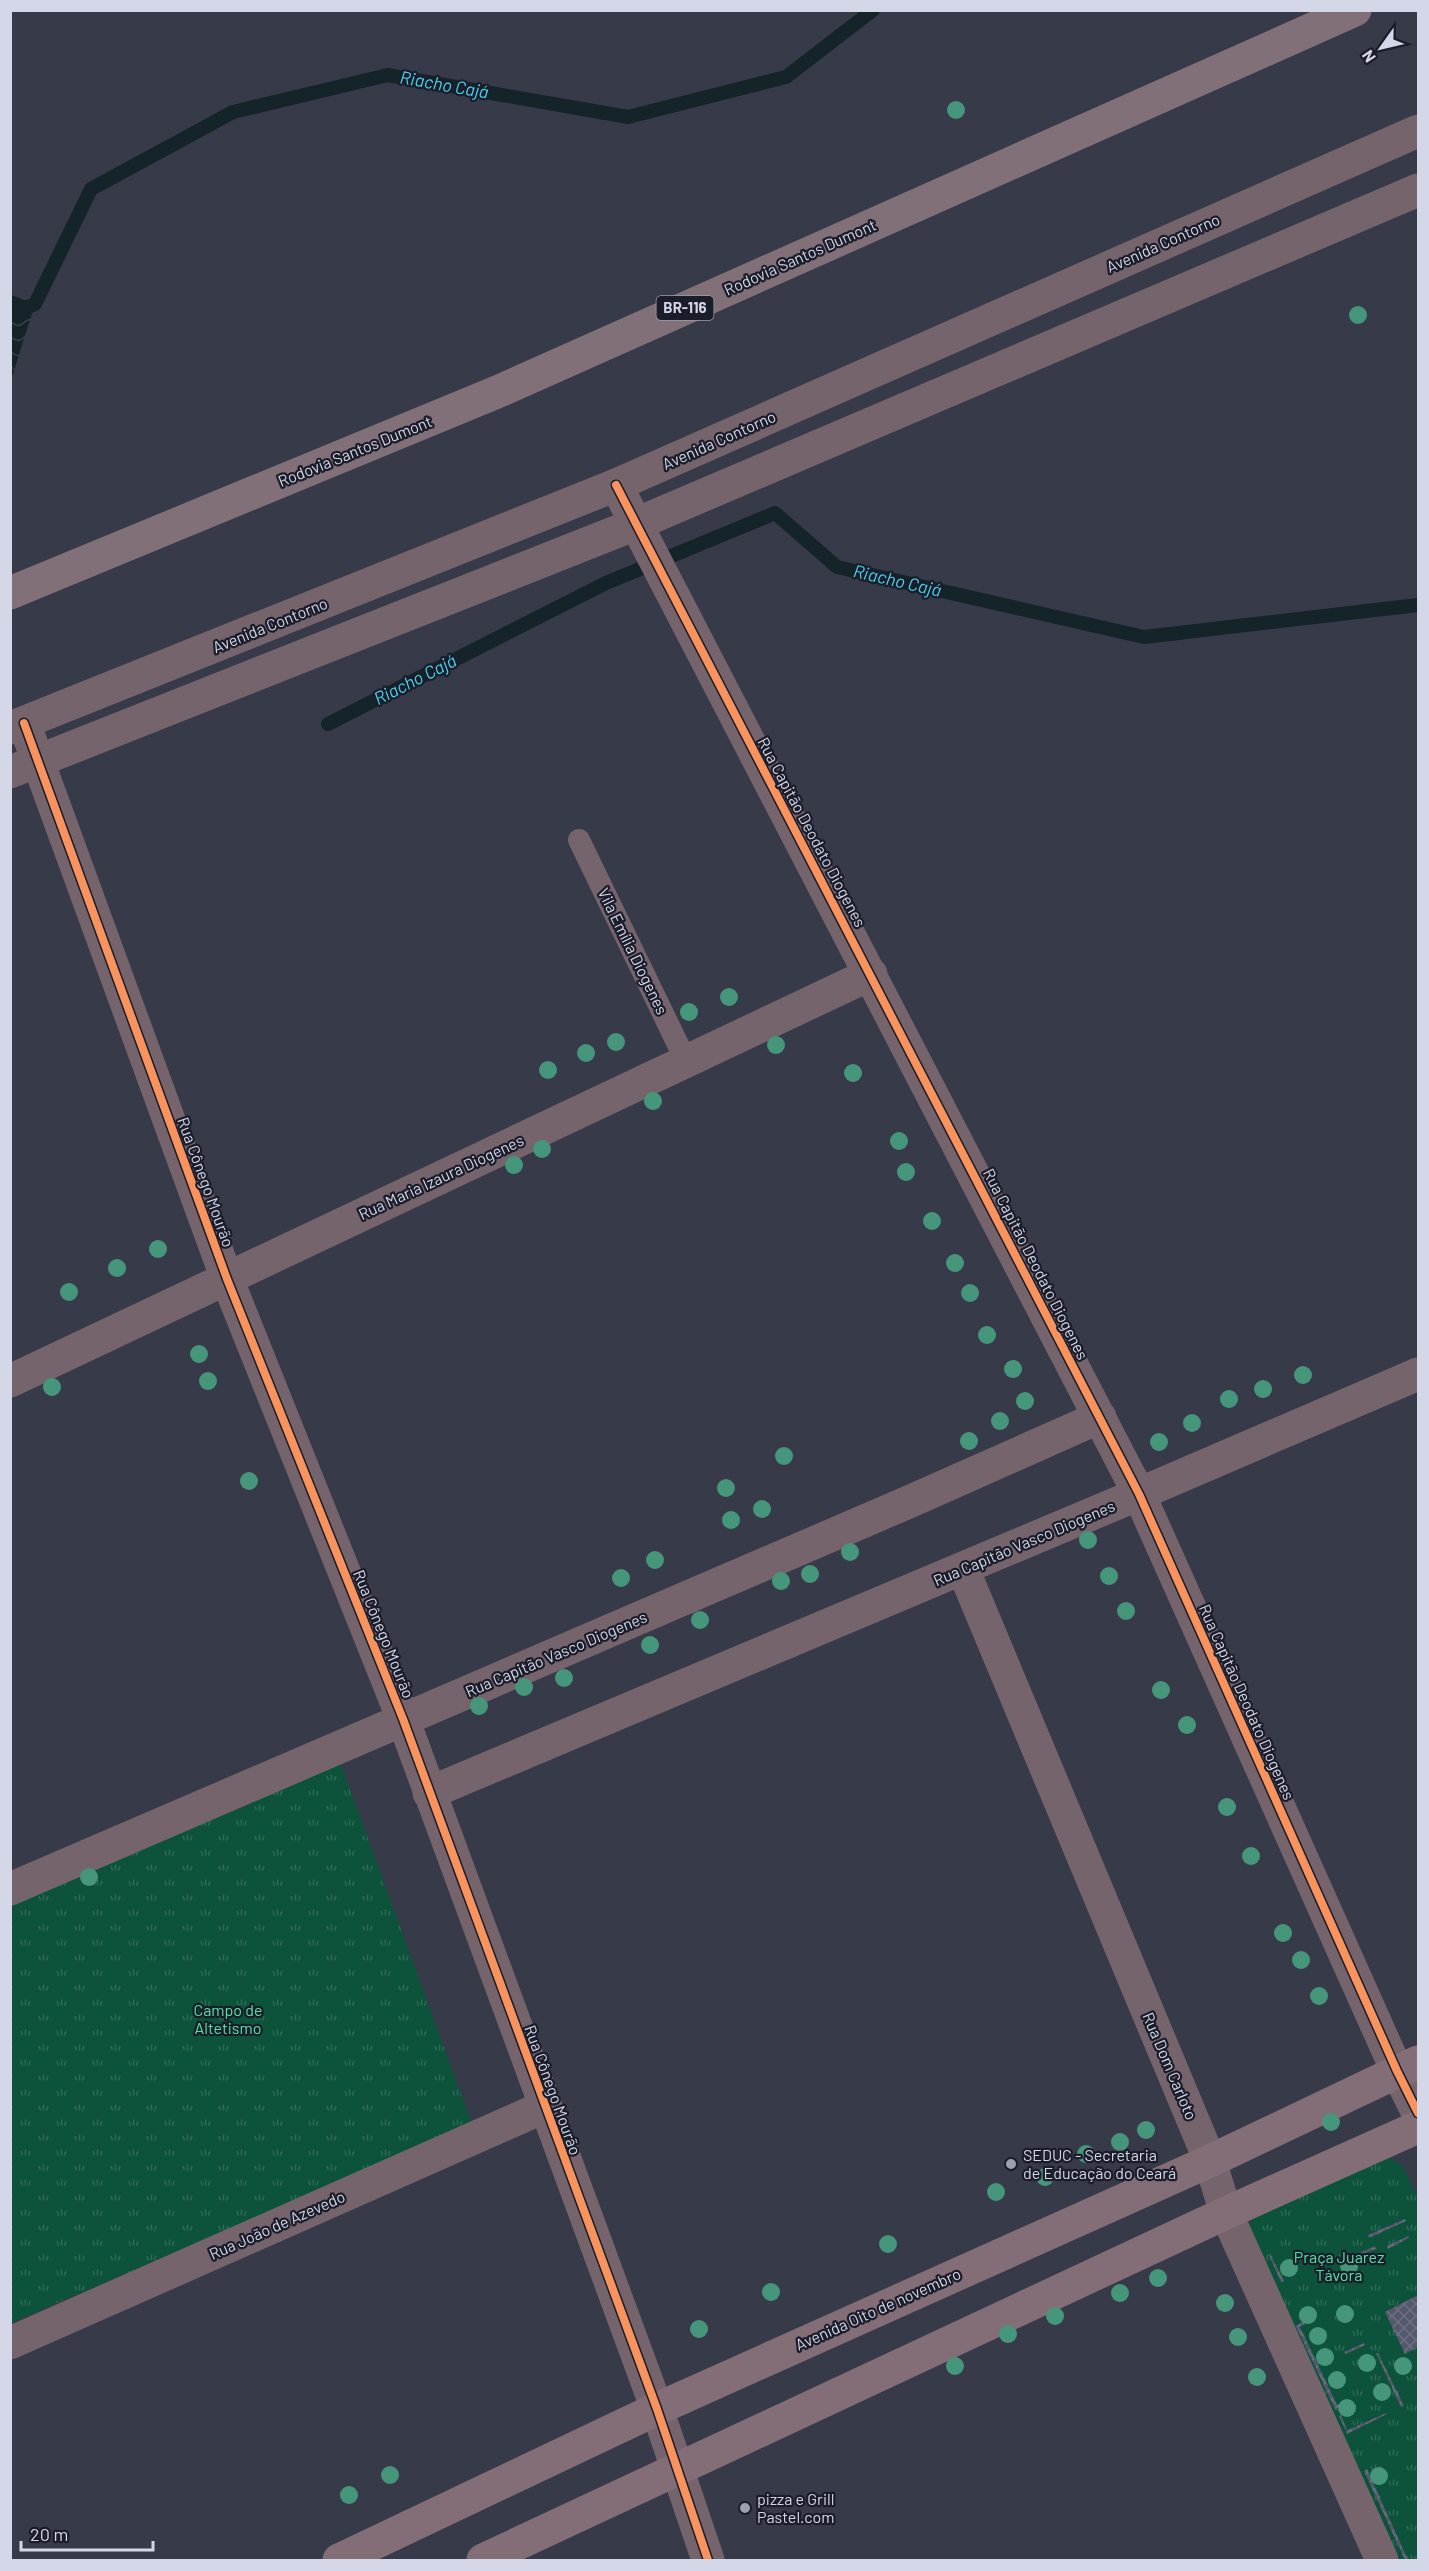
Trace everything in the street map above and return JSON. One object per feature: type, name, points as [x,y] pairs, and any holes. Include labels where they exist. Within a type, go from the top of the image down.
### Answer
[{"type":"highway","name":"Rodovia Santos Dumont","points":[[10,593],[497,392],[1355,10]]},
{"type":"main road","name":"Avenida Oito de novembro","points":[[339,2560],[657,2409],[1210,2160],[1408,2066]]},
{"type":"main road","points":[[483,2560],[1226,2213],[1419,2127]]},
{"type":"street","name":"Avenida Contorno","points":[[17,725],[616,485],[1419,131]]},
{"type":"street","points":[[24,766],[636,524],[1419,190]]},
{"type":"street","name":"Rua Capitão Deodato Diogenes","points":[[616,485],[1139,1494],[1408,2066],[1419,2113]]},
{"type":"street","name":"Rua Cônego Mourão","points":[[17,725],[24,766],[403,1719],[657,2409],[708,2560]]},
{"type":"street","name":"Rua Maria Izaura Diogenes","points":[[10,1382],[871,974]]},
{"type":"street","name":"Rua Capitão Vasco Diogenes","points":[[429,1793],[963,1569],[1419,1374]]},
{"type":"street","name":"Rua Capitão Vasco Diogenes","points":[[10,1889],[1100,1417]]},
{"type":"street","name":"Rua Dom Carloto","points":[[963,1569],[1210,2160],[1226,2213],[1382,2560]]},
{"type":"street","name":"Rua João de Azevedo","points":[[10,2343],[544,2107]]},
{"type":"lane","name":"Vila Emília Diogenes","points":[[579,840],[686,1061]]},
{"type":"green space","name":"Campo de Altetismo","points":[[339,1759],[472,2124],[11,2323],[10,1905]]},
{"type":"green space","name":"Praça Juarez Távora","points":[[1385,2155],[1403,2166],[1418,2199],[1418,2560],[1384,2560],[1241,2240],[1254,2216]]},
{"type":"water","points":[[11,295],[35,304],[11,380]]},
{"type":"building","points":[[1405,2219],[1406,2221],[1369,2238],[1368,2235]]},
{"type":"building","points":[[1408,2236],[1409,2238],[1388,2249],[1387,2246]]},
{"type":"building","points":[[1375,2246],[1376,2249],[1356,2257],[1355,2255]]},
{"type":"building","points":[[1270,2254],[1284,2281],[1281,2282]]},
{"type":"building","points":[[1418,2295],[1418,2347],[1405,2354],[1385,2312]]},
{"type":"building","points":[[1304,2321],[1305,2324],[1300,2327],[1337,2405],[1340,2404],[1346,2415],[1344,2416],[1339,2407],[1335,2409],[1296,2326]]},
{"type":"building","points":[[1364,2343],[1365,2345],[1346,2354],[1344,2352]]},
{"type":"building","points":[[1376,2353],[1378,2353],[1404,2406],[1401,2407]]},
{"type":"building","points":[[1387,2414],[1347,2434],[1346,2431]]},
{"type":"building","points":[[1341,2415],[1347,2430],[1346,2431],[1339,2416]]},
{"type":"building","points":[[1367,2469],[1408,2560],[1405,2560],[1364,2471]]},
{"type":"waterway","name":"Riacho Cajá","points":[[10,315],[35,304],[91,189],[233,112],[388,75],[628,117],[786,77],[873,10]]},
{"type":"waterway","name":"Riacho Cajá","points":[[328,724],[606,583],[775,513],[837,567],[1144,637],[1418,605]]},
{"type":"cycle path","points":[[616,485],[1139,1494],[1397,2071],[1418,2113]]},
{"type":"cycle path","points":[[24,723],[227,1279],[403,1719],[657,2409],[708,2560]]},
{"type":"place","name":"SEDUC - Secretaria de Educação do Ceará","points":[[1011,2164]]},
{"type":"place","name":"pizza e Grill Pastel.com","points":[[745,2508]]}]
